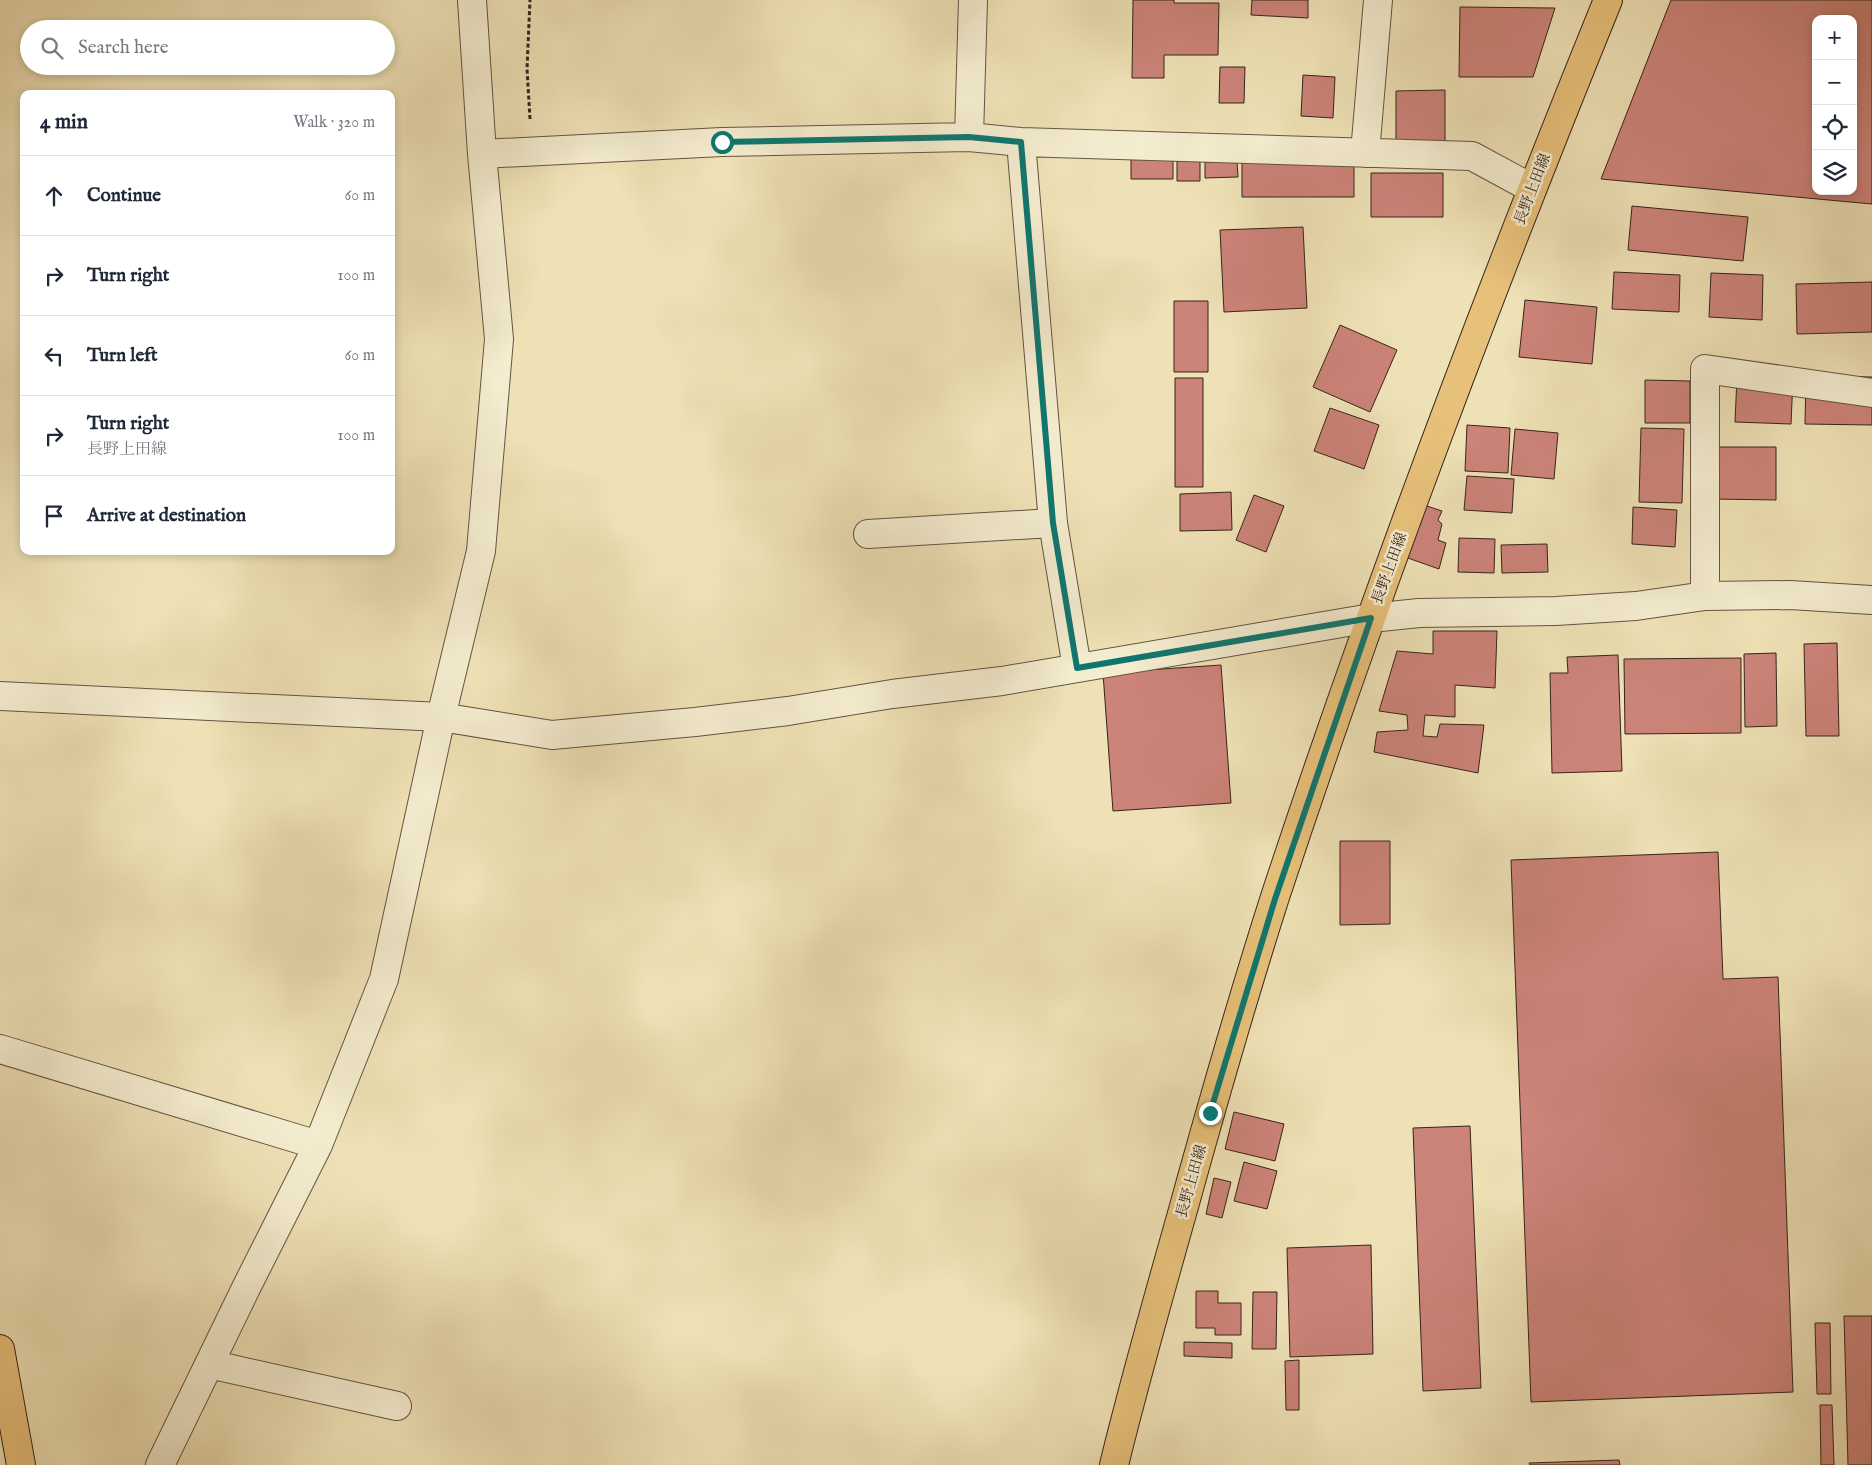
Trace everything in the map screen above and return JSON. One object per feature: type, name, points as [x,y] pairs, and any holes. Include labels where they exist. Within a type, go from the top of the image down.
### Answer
[{"type":"main road","name":"長野上田線","points":[[1114,1465],[1132,1393],[1210,1113],[1275,899],[1371,618],[1531,188],[1608,0]]},
{"type":"main road","points":[[0,1349],[21,1465]]},
{"type":"street","points":[[160,1465],[318,1145],[384,980],[441,717],[481,551],[499,339],[482,154],[472,0]]},
{"type":"street","points":[[969,137],[973,0]]},
{"type":"street","points":[[1365,153],[1378,0]]},
{"type":"street","points":[[482,154],[722,142],[969,137],[1021,142],[1472,156],[1531,188]]},
{"type":"street","points":[[1021,142],[1053,523],[1077,668]]},
{"type":"street","points":[[1705,596],[1705,369],[1872,392]]},
{"type":"street","points":[[868,534],[1053,523]]},
{"type":"street","points":[[0,696],[441,717],[552,735],[695,722],[788,711],[892,694],[1002,681],[1371,618],[1418,613],[1556,612],[1636,606],[1705,596],[1790,595],[1872,600]]},
{"type":"street","points":[[0,1049],[318,1145]]},
{"type":"street","points":[[209,1364],[397,1406]]},
{"type":"path","points":[[530,0],[527,69],[532,151]]},
{"type":"building","points":[[1133,0],[1174,0],[1174,3],[1219,3],[1218,55],[1164,55],[1164,78],[1132,78]]},
{"type":"building","points":[[1252,0],[1308,0],[1308,18],[1251,15]]},
{"type":"building","points":[[1671,0],[1872,0],[1872,204],[1601,179]]},
{"type":"building","points":[[1460,7],[1555,8],[1533,77],[1459,77]]},
{"type":"building","points":[[1220,67],[1245,67],[1244,103],[1219,103]]},
{"type":"building","points":[[1303,75],[1335,77],[1333,118],[1301,116]]},
{"type":"building","points":[[1445,90],[1445,143],[1396,144],[1396,91]]},
{"type":"building","points":[[1131,159],[1173,159],[1173,179],[1131,179]]},
{"type":"building","points":[[1200,160],[1200,181],[1177,181],[1177,161]]},
{"type":"building","points":[[1237,161],[1238,177],[1205,178],[1205,162]]},
{"type":"building","points":[[1354,162],[1354,197],[1242,197],[1242,163]]},
{"type":"building","points":[[1371,173],[1443,173],[1443,217],[1371,217]]},
{"type":"building","points":[[1632,206],[1748,217],[1743,261],[1628,250]]},
{"type":"building","points":[[1303,227],[1307,308],[1224,312],[1220,230]]},
{"type":"building","points":[[1614,272],[1680,275],[1679,312],[1612,309]]},
{"type":"building","points":[[1711,273],[1763,275],[1762,320],[1709,317]]},
{"type":"building","points":[[1872,282],[1872,332],[1797,334],[1796,284]]},
{"type":"building","points":[[1525,300],[1597,307],[1592,364],[1519,357]]},
{"type":"building","points":[[1174,301],[1208,301],[1208,372],[1174,372]]},
{"type":"building","points":[[1340,325],[1397,350],[1370,412],[1313,387]]},
{"type":"building","points":[[1806,376],[1872,377],[1872,425],[1805,424]]},
{"type":"building","points":[[1737,377],[1793,378],[1791,424],[1735,422]]},
{"type":"building","points":[[1175,378],[1203,378],[1203,487],[1175,487]]},
{"type":"building","points":[[1645,380],[1690,381],[1690,423],[1645,423]]},
{"type":"building","points":[[1330,408],[1379,425],[1364,469],[1314,451]]},
{"type":"building","points":[[1467,425],[1510,428],[1508,473],[1465,471]]},
{"type":"building","points":[[1641,428],[1684,429],[1682,503],[1639,502]]},
{"type":"building","points":[[1515,429],[1558,433],[1554,479],[1511,475]]},
{"type":"building","points":[[1715,447],[1776,447],[1776,500],[1715,499]]},
{"type":"building","points":[[1467,476],[1514,479],[1512,513],[1464,510]]},
{"type":"building","points":[[1231,492],[1232,530],[1180,531],[1180,494]]},
{"type":"building","points":[[1254,495],[1284,506],[1266,552],[1236,540]]},
{"type":"building","points":[[1421,504],[1442,511],[1438,520],[1442,524],[1438,540],[1446,543],[1439,569],[1405,557]]},
{"type":"building","points":[[1633,507],[1677,510],[1675,547],[1632,544]]},
{"type":"building","points":[[1459,538],[1495,539],[1494,573],[1458,572]]},
{"type":"building","points":[[1547,544],[1548,572],[1502,573],[1501,545]]},
{"type":"building","points":[[1433,631],[1497,631],[1495,688],[1455,685],[1455,717],[1425,715],[1423,736],[1437,737],[1440,724],[1484,725],[1478,773],[1374,752],[1377,732],[1408,730],[1407,715],[1379,711],[1397,651],[1433,654]]},
{"type":"building","points":[[1837,643],[1839,736],[1806,736],[1804,644]]},
{"type":"building","points":[[1776,653],[1777,726],[1745,727],[1744,654]]},
{"type":"building","points":[[1618,655],[1622,771],[1552,773],[1550,673],[1568,673],[1567,657]]},
{"type":"building","points":[[1741,658],[1741,733],[1625,734],[1624,659]]},
{"type":"building","points":[[1221,665],[1231,803],[1113,811],[1103,673]]},
{"type":"building","points":[[1340,841],[1390,841],[1390,924],[1340,925]]},
{"type":"building","points":[[1718,852],[1723,979],[1778,977],[1793,1392],[1531,1402],[1511,860]]},
{"type":"building","points":[[1234,1112],[1284,1124],[1275,1161],[1225,1149]]},
{"type":"building","points":[[1470,1126],[1481,1388],[1423,1391],[1413,1128]]},
{"type":"building","points":[[1244,1162],[1277,1171],[1267,1209],[1234,1201]]},
{"type":"building","points":[[1214,1178],[1231,1182],[1222,1218],[1206,1214]]},
{"type":"building","points":[[1371,1245],[1373,1354],[1290,1357],[1287,1248]]},
{"type":"building","points":[[1196,1291],[1218,1291],[1218,1303],[1241,1303],[1241,1335],[1215,1335],[1215,1328],[1196,1328]]},
{"type":"building","points":[[1253,1292],[1277,1292],[1276,1349],[1252,1349]]},
{"type":"building","points":[[1844,1316],[1872,1316],[1872,1465],[1848,1465]]},
{"type":"building","points":[[1815,1323],[1830,1323],[1831,1394],[1817,1394]]},
{"type":"building","points":[[1184,1342],[1232,1343],[1232,1358],[1184,1356]]},
{"type":"building","points":[[1299,1360],[1299,1410],[1286,1410],[1285,1361]]},
{"type":"building","points":[[1820,1405],[1832,1405],[1834,1465],[1821,1465]]},
{"type":"building","points":[[1619,1460],[1620,1465],[1530,1465],[1529,1463]]},
{"type":"route","points":[[722,142],[969,137],[1021,142],[1053,523],[1077,668],[1371,618],[1275,899],[1210,1113]]}]
